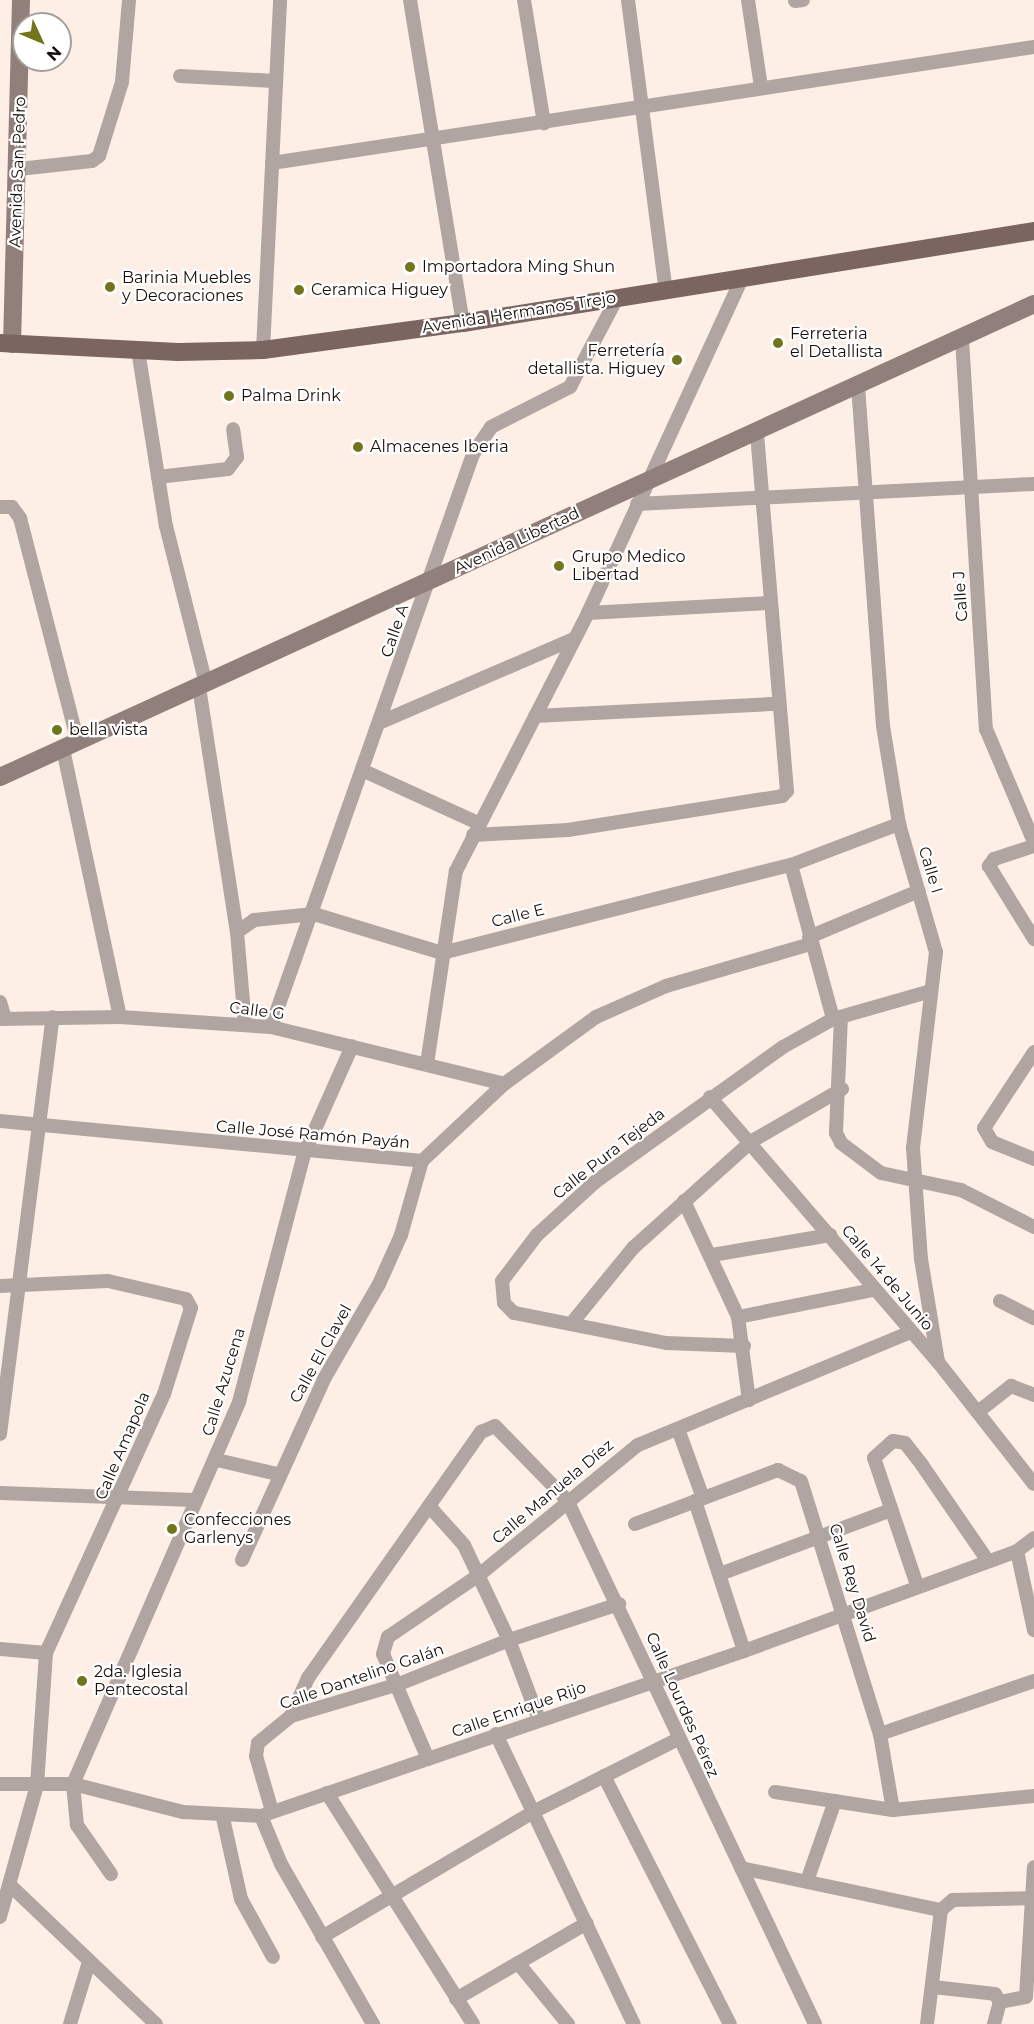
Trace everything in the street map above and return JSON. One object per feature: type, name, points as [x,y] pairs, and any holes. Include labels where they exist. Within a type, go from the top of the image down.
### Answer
[{"type":"main road","name":"Avenida Hermanos Trejo","points":[[6,344],[138,350],[263,350],[463,323],[1034,231]]},
{"type":"street","name":"Avenida San Pedro","points":[[6,344],[19,169],[21,0]]},
{"type":"street","points":[[19,169],[93,161],[99,156],[122,82],[129,0]]},
{"type":"street","points":[[263,350],[280,0]]},
{"type":"street","points":[[410,0],[430,139],[463,323]]},
{"type":"street","points":[[524,0],[544,123]]},
{"type":"street","points":[[628,0],[644,107],[666,291]]},
{"type":"street","points":[[748,0],[761,87]]},
{"type":"street","points":[[795,1],[803,0]]},
{"type":"street","points":[[272,163],[1034,47]]},
{"type":"street","points":[[180,76],[276,81]]},
{"type":"street","points":[[428,1064],[442,953],[456,871],[588,613],[646,480],[741,280]]},
{"type":"street","name":"Calle A","points":[[271,1027],[314,914],[482,437],[506,418],[570,387],[617,298]]},
{"type":"street","name":"Avenida Libertad","points":[[0,777],[430,582],[646,480],[962,339],[1034,304]]},
{"type":"street","name":"Calle J","points":[[962,339],[986,729],[1034,844]]},
{"type":"street","points":[[138,350],[158,477],[202,685],[237,932],[245,1025]]},
{"type":"street","name":"Calle I","points":[[858,386],[868,494],[883,726],[899,824],[936,952],[913,1148],[915,1182],[938,1362]]},
{"type":"street","points":[[158,477],[228,469],[237,457],[233,429]]},
{"type":"street","points":[[364,771],[476,829],[568,830],[782,796],[787,791],[776,704],[757,430]]},
{"type":"street","points":[[637,504],[763,501],[970,486],[1034,484]]},
{"type":"street","points":[[0,507],[12,507],[20,518],[71,745],[120,1017]]},
{"type":"street","points":[[588,613],[769,603]]},
{"type":"street","points":[[381,722],[574,639]]},
{"type":"street","points":[[535,716],[776,704]]},
{"type":"street","name":"Calle E","points":[[442,953],[791,865],[899,824]]},
{"type":"street","points":[[1034,844],[994,859],[989,866],[1034,939]]},
{"type":"street","points":[[791,865],[810,940],[837,1018],[842,1089],[837,1138],[882,1173],[915,1182],[961,1190],[1034,1227]]},
{"type":"street","name":"Calle José Ramón Payán","points":[[0,1121],[304,1154],[422,1161],[504,1084],[597,1017],[666,986],[810,940],[920,891]]},
{"type":"street","points":[[237,932],[254,920],[314,914],[442,953]]},
{"type":"street","name":"Calle Pura Tejeda","points":[[744,1346],[666,1343],[514,1313],[504,1304],[502,1281],[537,1234],[595,1182],[710,1097],[837,1018],[931,991]]},
{"type":"street","points":[[0,1002],[3,1019]]},
{"type":"street","points":[[0,1434],[16,1284],[40,1125],[53,1017]]},
{"type":"street","name":"Calle G","points":[[3,1019],[120,1017],[271,1027],[504,1084]]},
{"type":"street","name":"Calle Azucena","points":[[73,1785],[194,1500],[217,1460],[239,1402],[304,1154],[352,1047]]},
{"type":"street","points":[[1034,1052],[1020,1067],[984,1128],[992,1142],[1034,1159]]},
{"type":"street","points":[[1020,1067],[1034,1074]]},
{"type":"street","points":[[571,1324],[633,1248],[752,1141],[842,1089]]},
{"type":"street","name":"Calle 14 de Junio","points":[[710,1097],[752,1141],[909,1333],[938,1362],[1030,1468],[1034,1484]]},
{"type":"street","name":"Calle El Clavel","points":[[242,1560],[277,1474],[379,1284],[401,1235],[422,1161]]},
{"type":"street","points":[[684,1201],[712,1255],[738,1317],[744,1346],[749,1400]]},
{"type":"street","points":[[712,1255],[830,1235]]},
{"type":"street","name":"Calle Amapola","points":[[0,1286],[108,1281],[190,1302],[164,1394],[122,1494],[46,1653],[38,1785],[12,1887],[0,1917]]},
{"type":"street","points":[[738,1317],[873,1290]]},
{"type":"street","points":[[1000,1301],[1034,1318]]},
{"type":"street","name":"Calle Manuela Díez","points":[[428,1759],[399,1684],[383,1654],[388,1637],[479,1575],[567,1500],[638,1445],[909,1333]]},
{"type":"street","points":[[979,1411],[1011,1386],[1034,1395]]},
{"type":"street","name":"Calle Lourdes Pérez","points":[[429,1506],[488,1425],[504,1433],[567,1500],[619,1604],[678,1739],[815,2024]]},
{"type":"street","points":[[678,1429],[744,1651]]},
{"type":"street","points":[[917,1585],[874,1458],[899,1440],[945,1496],[988,1561]]},
{"type":"street","points":[[217,1460],[277,1474]]},
{"type":"street","name":"Calle Rey David","points":[[699,1499],[778,1470],[792,1472],[821,1536],[845,1611],[880,1734],[893,1810]]},
{"type":"street","points":[[0,1494],[122,1494],[194,1500]]},
{"type":"street","points":[[635,1524],[699,1499]]},
{"type":"street","points":[[291,1716],[308,1678],[429,1506],[448,1522],[479,1575],[509,1640],[539,1720]]},
{"type":"street","points":[[720,1574],[891,1510]]},
{"type":"street","name":"Calle Enrique Rijo","points":[[0,1784],[73,1785],[224,1818],[267,1814],[744,1651],[845,1611],[1017,1551],[1034,1538]]},
{"type":"street","points":[[1017,1551],[1034,1630]]},
{"type":"street","name":"Calle Dantelino Galán","points":[[373,2024],[322,1937],[267,1814],[256,1756],[258,1743],[291,1716],[399,1684],[509,1640],[619,1604]]},
{"type":"street","points":[[0,1649],[46,1653]]},
{"type":"street","points":[[880,1734],[1034,1682]]},
{"type":"street","points":[[496,1734],[634,2024]]},
{"type":"street","points":[[322,1937],[389,1895],[532,1812],[678,1739]]},
{"type":"street","points":[[604,1776],[730,2024]]},
{"type":"street","points":[[73,1785],[77,1825],[111,1874]]},
{"type":"street","points":[[775,1792],[893,1810],[1034,1796]]},
{"type":"street","points":[[327,1793],[389,1895],[473,2024]]},
{"type":"street","points":[[807,1881],[835,1801]]},
{"type":"street","points":[[224,1818],[241,1899],[273,1957]]},
{"type":"street","points":[[933,1988],[985,1992],[1000,2002],[1026,1997],[1034,1867]]},
{"type":"street","points":[[741,1868],[941,1910]]},
{"type":"street","points":[[12,1887],[156,2024]]},
{"type":"street","points":[[927,2024],[941,1910],[953,1900],[1032,1898]]},
{"type":"street","points":[[456,1999],[586,1923]]},
{"type":"street","points":[[70,2024],[89,1962]]},
{"type":"street","points":[[518,1963],[568,2024]]},
{"type":"street","points":[[994,2024],[1000,2002]]},
{"type":"place","name":"Importadora Ming Shun","points":[[410,267]]},
{"type":"place","name":"Barinia Muebles y Decoraciones","points":[[110,287]]},
{"type":"place","name":"Ceramica Higuey","points":[[299,290]]},
{"type":"place","name":"Ferreteria el Detallista","points":[[778,343]]},
{"type":"place","name":"Ferretería detallista. Higuey","points":[[677,360]]},
{"type":"place","name":"Palma Drink","points":[[229,396]]},
{"type":"place","name":"Almacenes Iberia","points":[[358,447]]},
{"type":"place","name":"Grupo Medico Libertad","points":[[559,566]]},
{"type":"place","name":"bella vista","points":[[57,730]]},
{"type":"place","name":"Confecciones Garlenys","points":[[172,1529]]},
{"type":"place","name":"2da. Iglesia Pentecostal","points":[[82,1681]]}]
